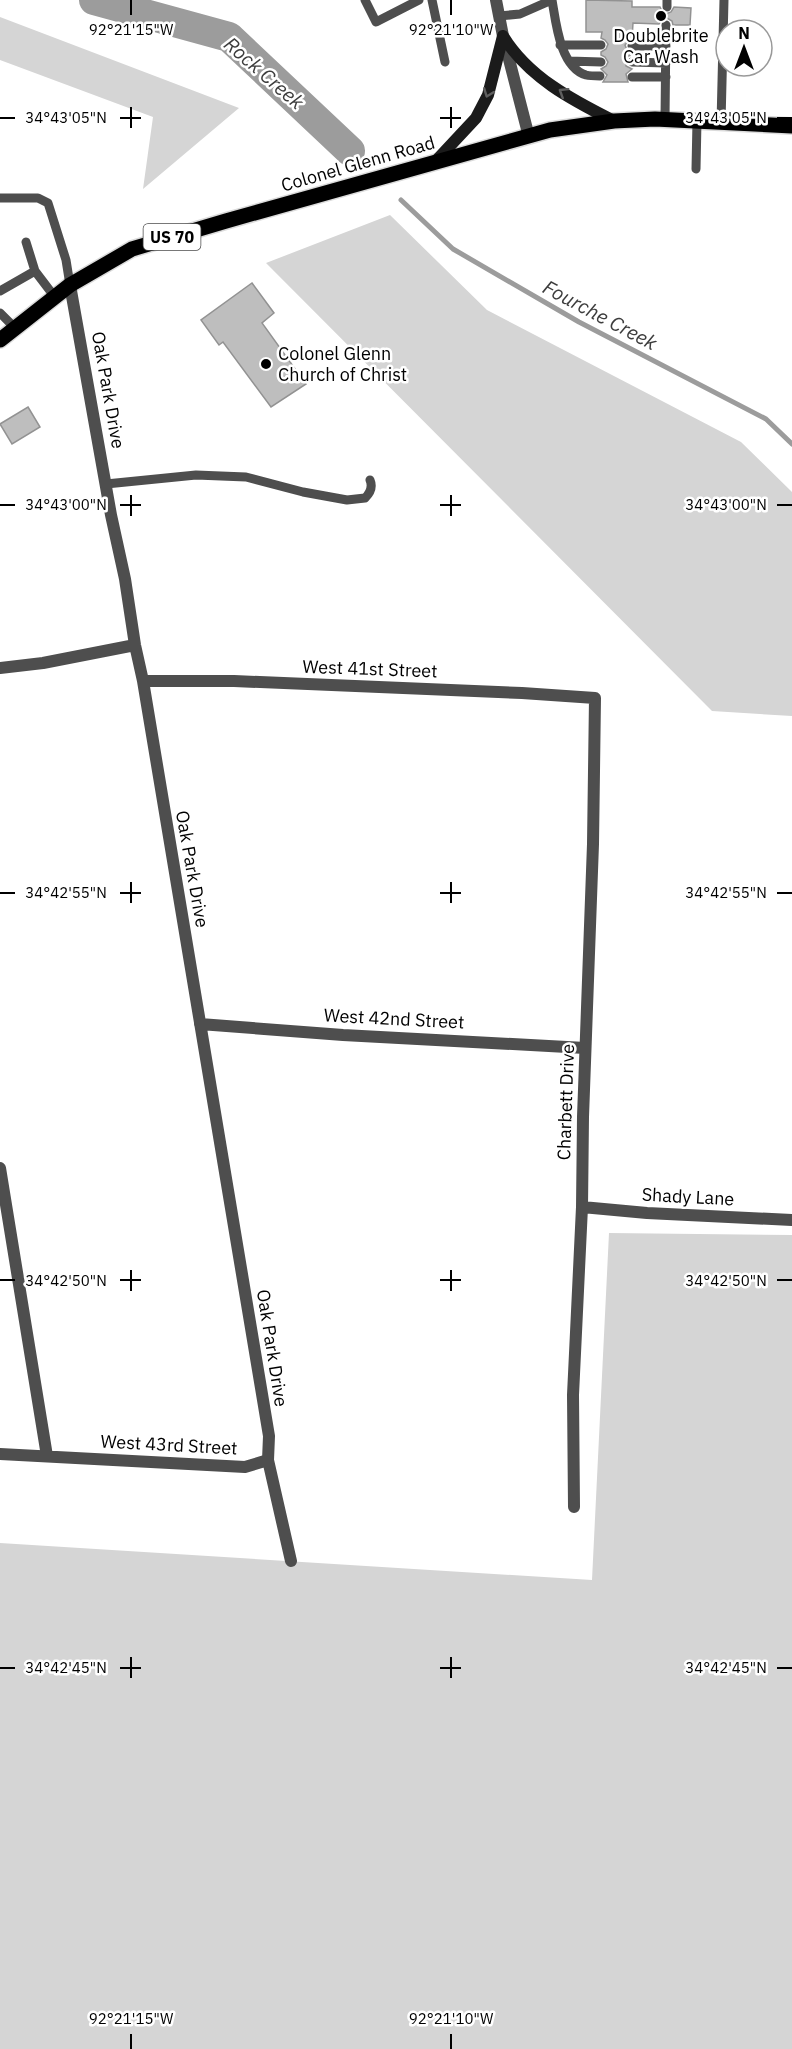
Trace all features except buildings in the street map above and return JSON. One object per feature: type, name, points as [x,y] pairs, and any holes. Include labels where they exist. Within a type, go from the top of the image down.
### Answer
[{"type":"main road","points":[[503,36],[513,52],[535,74],[569,96],[614,120]]},
{"type":"main road","points":[[434,163],[477,118],[488,95],[503,36]]},
{"type":"main road","name":"Colonel Glenn Road","points":[[0,340],[54,296],[132,249],[550,130],[614,120],[665,119],[792,126]]},
{"type":"street","points":[[496,0],[529,137]]},
{"type":"street","name":"Oak Park Drive","points":[[70,285],[125,579],[200,1024],[269,1436],[268,1460]]},
{"type":"street","points":[[0,668],[43,663],[135,645]]},
{"type":"street","name":"West 41st Street","points":[[142,681],[234,681],[595,698]]},
{"type":"street","name":"Charbett Drive","points":[[574,1507],[573,1395],[582,1207],[595,698]]},
{"type":"street","name":"West 42nd Street","points":[[200,1024],[343,1035],[585,1048]]},
{"type":"street","points":[[0,1168],[47,1456]]},
{"type":"street","name":"Shady Lane","points":[[582,1207],[646,1213],[792,1220]]},
{"type":"street","name":"West 43rd Street","points":[[0,1454],[245,1467],[268,1460]]},
{"type":"street","points":[[268,1460],[291,1561]]},
{"type":"lane","points":[[366,0],[376,22],[419,0]]},
{"type":"lane","points":[[432,0],[445,62]]},
{"type":"lane","points":[[499,16],[520,14],[552,0],[560,45],[572,66],[585,75],[600,76]]},
{"type":"lane","points":[[721,123],[724,0]]},
{"type":"lane","points":[[665,119],[666,24]]},
{"type":"lane","points":[[560,45],[601,45]]},
{"type":"lane","points":[[632,46],[666,46]]},
{"type":"lane","points":[[569,61],[601,62]]},
{"type":"lane","points":[[632,62],[666,63]]},
{"type":"lane","points":[[632,77],[666,77]]},
{"type":"lane","points":[[696,169],[697,121]]},
{"type":"lane","points":[[0,198],[38,198],[48,203],[66,260],[70,285]]},
{"type":"lane","points":[[26,242],[35,271],[54,296]]},
{"type":"lane","points":[[0,291],[35,271]]},
{"type":"lane","points":[[0,314],[15,328]]},
{"type":"lane","points":[[106,484],[196,475],[246,477],[303,492],[346,500],[365,498],[369,495],[372,485],[370,480]]},
{"type":"shaded area","points":[[0,17],[239,108],[143,189],[153,117],[0,60]]},
{"type":"shaded area","points":[[390,215],[487,310],[741,442],[792,492],[792,716],[712,711],[266,263]]},
{"type":"shaded area","points":[[609,1233],[792,1235],[792,2049],[0,2049],[0,1543],[592,1580]]},
{"type":"waterway","name":"Rock Creek","points":[[94,0],[229,37],[350,151]]},
{"type":"waterway","name":"Fourche Creek","points":[[401,200],[453,249],[579,322],[766,419],[792,444]]},
{"type":"place","name":"Doublebrite Car Wash","points":[[661,16]]},
{"type":"place","name":"Colonel Glenn Church of Christ","points":[[266,364]]}]
